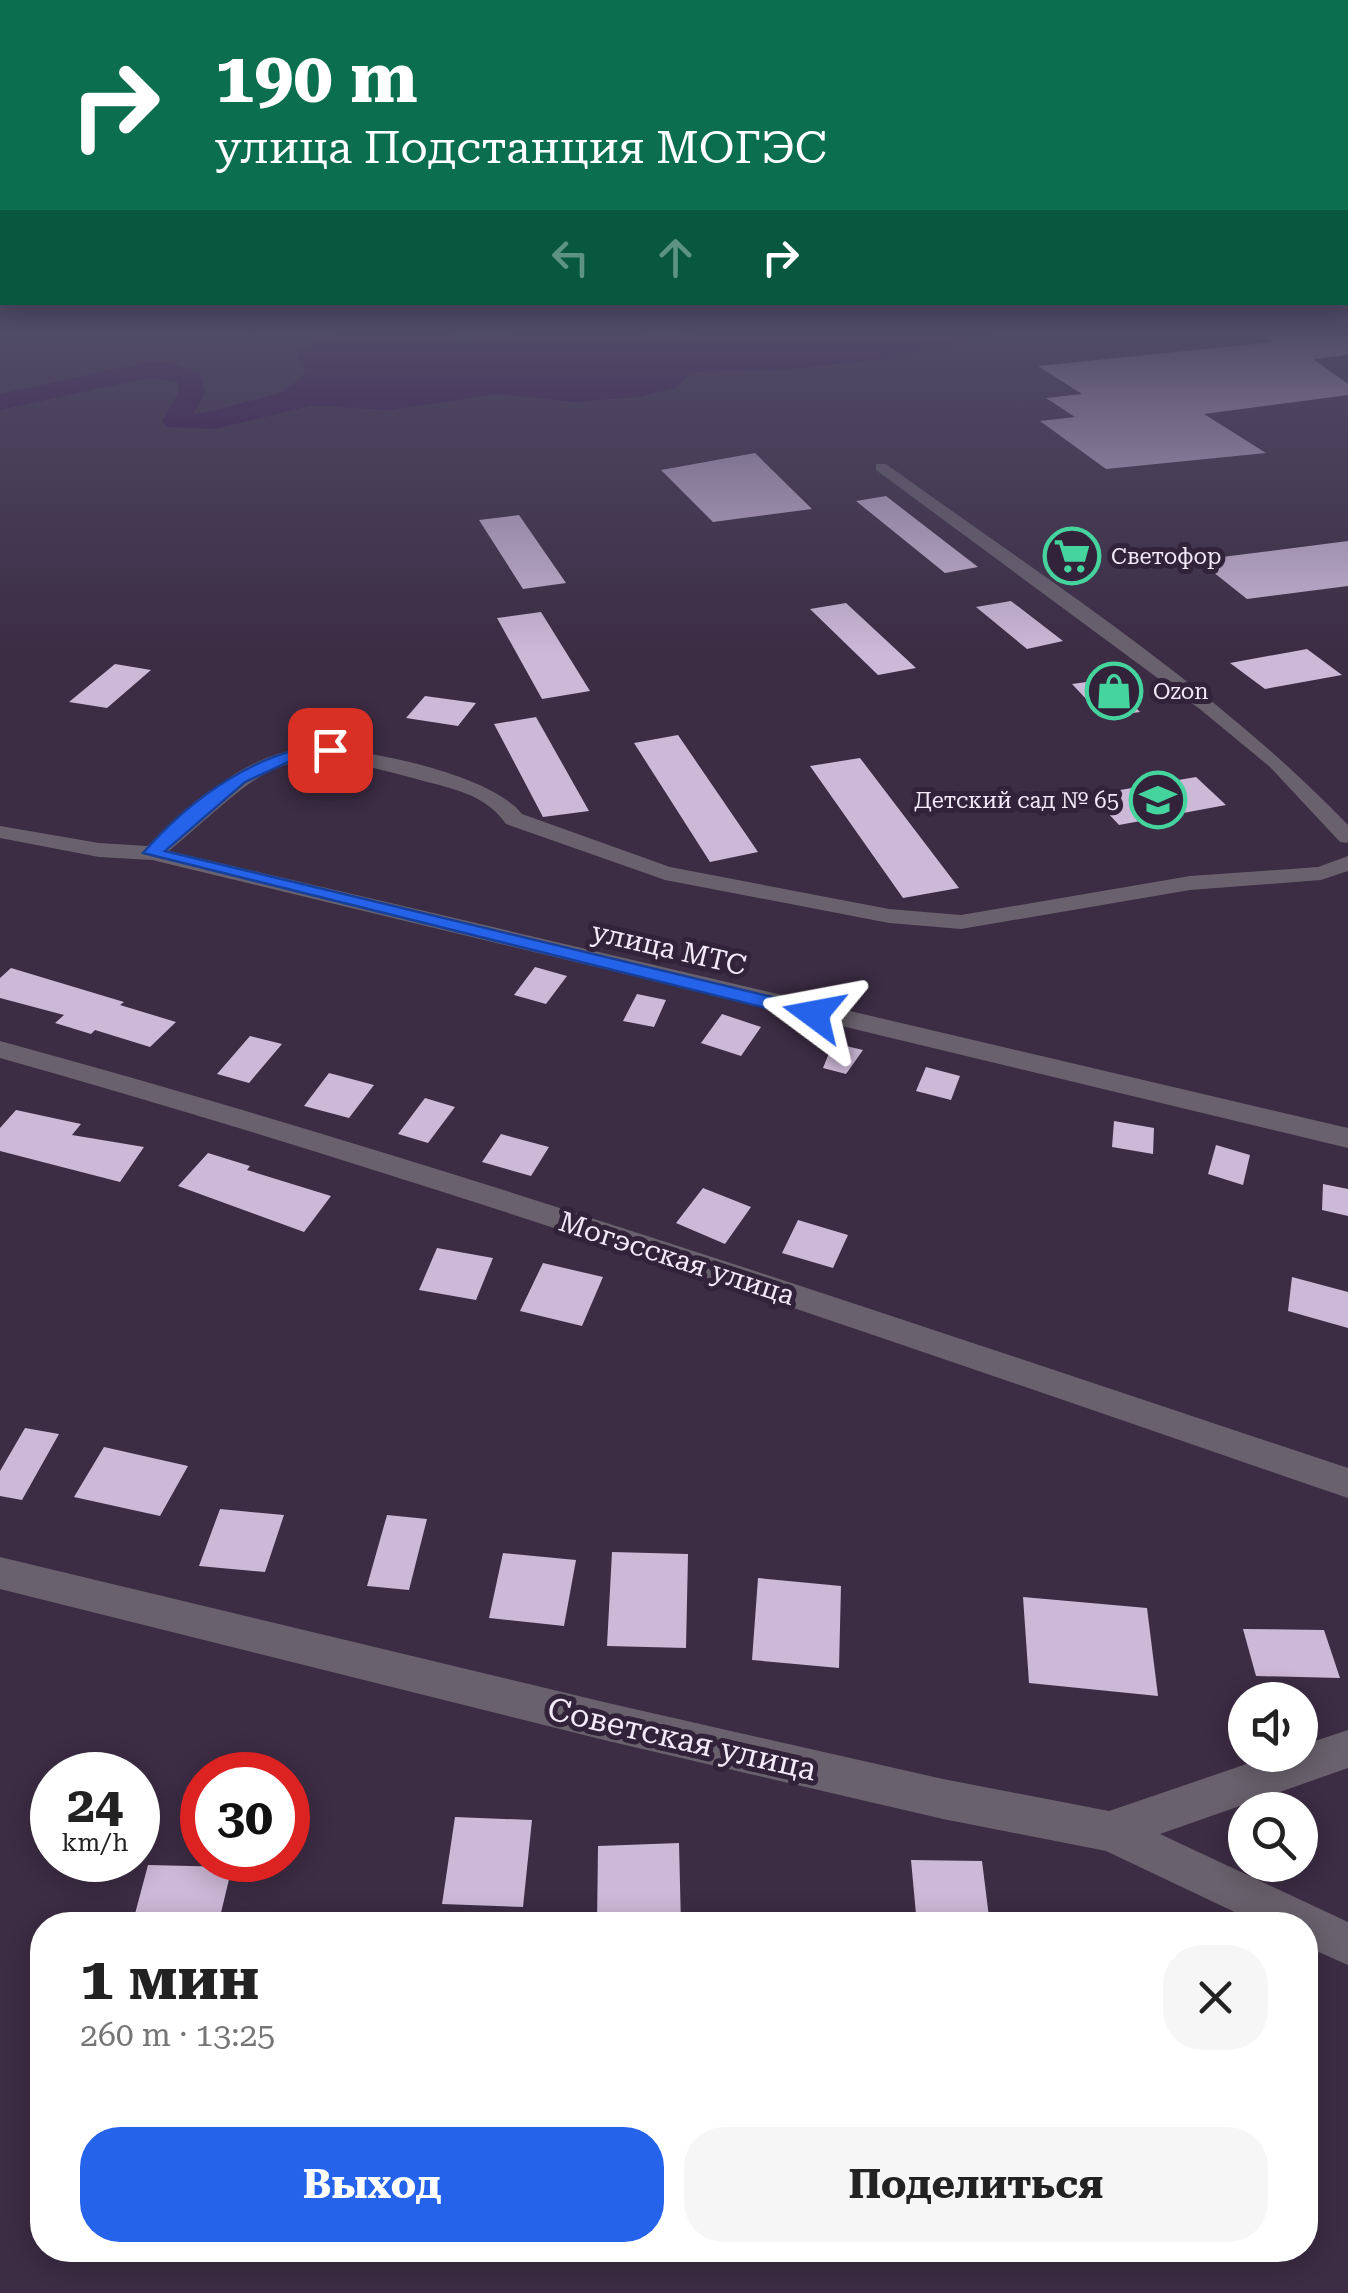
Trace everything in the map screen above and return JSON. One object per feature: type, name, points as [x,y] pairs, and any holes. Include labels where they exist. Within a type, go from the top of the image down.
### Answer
[{"type":"street","points":[[880,467],[1208,706],[1277,762],[1348,837]]},
{"type":"street","points":[[152,853],[239,778],[296,752],[330,750],[473,788],[502,800],[514,819],[665,873],[890,916],[961,922],[1156,888],[1320,873],[1348,863]]},
{"type":"street","name":"улица МТС","points":[[0,832],[99,850],[152,853],[394,914],[1348,1138]]},
{"type":"street","name":"Могэсская улица","points":[[0,1049],[232,1114],[601,1232],[1348,1483]]},
{"type":"street","name":"Советская улица","points":[[0,1573],[626,1726],[943,1799],[1109,1831],[1280,1912]]},
{"type":"street","points":[[1109,1831],[1348,1749]]},
{"type":"street","name":"Советская улица","points":[[1318,1930],[1348,1944]]},
{"type":"building","points":[[1065,439],[1244,439],[1266,453],[1106,469]]},
{"type":"building","points":[[755,453],[812,509],[713,522],[661,470]]},
{"type":"building","points":[[886,496],[978,567],[945,573],[856,501]]},
{"type":"building","points":[[519,515],[566,583],[523,589],[479,520]]},
{"type":"building","points":[[1348,541],[1348,586],[1247,599],[1198,560]]},
{"type":"building","points":[[1011,601],[1063,641],[1027,649],[976,607]]},
{"type":"building","points":[[846,603],[916,668],[878,675],[810,609]]},
{"type":"building","points":[[541,612],[590,691],[542,699],[497,618]]},
{"type":"building","points":[[1307,649],[1342,675],[1265,689],[1230,663]]},
{"type":"building","points":[[115,664],[151,670],[107,708],[69,702]]},
{"type":"building","points":[[1108,679],[1140,712],[1103,717],[1072,684]]},
{"type":"building","points":[[425,696],[476,703],[458,726],[406,718]]},
{"type":"building","points":[[536,717],[589,811],[543,817],[494,724]]},
{"type":"building","points":[[678,735],[758,852],[710,862],[634,743]]},
{"type":"building","points":[[860,758],[959,888],[903,898],[810,766]]},
{"type":"building","name":"Детский сад № 65","points":[[1196,777],[1226,805],[1119,825],[1091,795]]},
{"type":"building","points":[[535,967],[567,976],[546,1004],[514,995]]},
{"type":"building","points":[[11,968],[176,1022],[150,1047],[95,1030],[91,1034],[55,1023],[64,1015],[0,998],[0,978]]},
{"type":"building","points":[[637,994],[666,1000],[654,1027],[623,1021]]},
{"type":"building","points":[[722,1014],[761,1027],[741,1056],[701,1043]]},
{"type":"building","points":[[250,1036],[282,1044],[249,1083],[217,1074]]},
{"type":"building","points":[[833,1043],[863,1050],[846,1074],[823,1068]]},
{"type":"building","points":[[926,1067],[960,1076],[951,1100],[916,1091]]},
{"type":"building","points":[[329,1073],[374,1085],[349,1118],[304,1106]]},
{"type":"building","points":[[425,1098],[455,1107],[428,1143],[398,1134]]},
{"type":"building","points":[[16,1110],[81,1124],[72,1135],[144,1147],[120,1182],[0,1151],[0,1128]]},
{"type":"building","points":[[1114,1121],[1154,1128],[1153,1154],[1112,1147]]},
{"type":"building","points":[[501,1134],[549,1147],[531,1176],[482,1162]]},
{"type":"building","points":[[1216,1145],[1250,1155],[1243,1185],[1208,1174]]},
{"type":"building","points":[[208,1153],[250,1166],[247,1170],[331,1196],[304,1232],[178,1186]]},
{"type":"building","points":[[1323,1184],[1348,1189],[1348,1216],[1322,1210]]},
{"type":"building","points":[[703,1188],[751,1207],[725,1244],[676,1223]]},
{"type":"building","points":[[798,1220],[848,1235],[833,1268],[782,1253]]},
{"type":"building","points":[[437,1248],[493,1258],[476,1300],[419,1290]]},
{"type":"building","points":[[543,1263],[603,1277],[582,1326],[520,1311]]},
{"type":"building","points":[[1292,1277],[1348,1292],[1348,1328],[1288,1311]]},
{"type":"building","points":[[25,1428],[59,1434],[22,1500],[0,1496],[0,1471]]},
{"type":"building","points":[[104,1447],[188,1466],[160,1516],[74,1497]]},
{"type":"building","points":[[220,1509],[284,1515],[265,1572],[199,1566]]},
{"type":"building","points":[[387,1515],[427,1519],[409,1590],[367,1586]]},
{"type":"building","points":[[612,1552],[688,1554],[686,1648],[607,1646]]},
{"type":"building","points":[[503,1553],[576,1560],[564,1626],[489,1618]]},
{"type":"building","points":[[758,1578],[841,1586],[839,1668],[752,1660]]},
{"type":"building","points":[[1023,1597],[1147,1608],[1158,1696],[1029,1683]]},
{"type":"building","points":[[1243,1629],[1324,1630],[1340,1678],[1256,1676]]},
{"type":"building","points":[[455,1817],[532,1820],[523,1907],[442,1904]]},
{"type":"building","points":[[679,1843],[681,1912],[597,1912],[598,1846]]},
{"type":"building","points":[[911,1860],[982,1861],[988,1912],[916,1912]]},
{"type":"building","points":[[160,1865],[180,1866],[180,1882],[228,1882],[221,1912],[135,1912],[143,1882],[160,1882]]},
{"type":"place","name":"Светофор","points":[[1072,556]]},
{"type":"place","name":"Ozon","points":[[1114,691]]},
{"type":"place","name":"Детский сад № 65","points":[[1158,800]]},
{"type":"route","points":[[330,750],[296,752],[239,778],[180,833],[152,853],[814,1014]]}]
